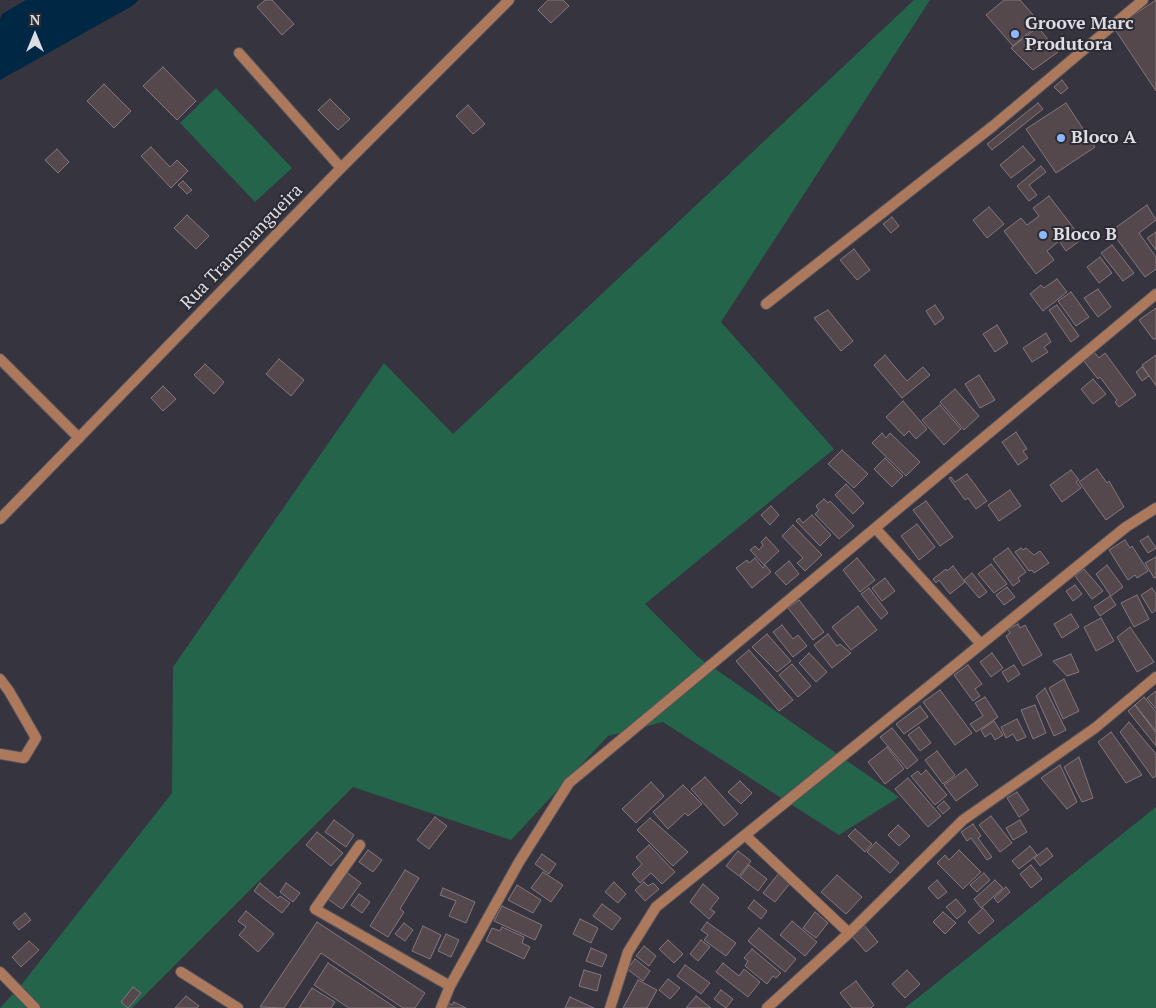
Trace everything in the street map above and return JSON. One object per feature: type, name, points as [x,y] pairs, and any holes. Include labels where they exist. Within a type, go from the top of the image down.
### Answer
[{"type":"street","name":"Rua Transmangueira","points":[[0,519],[342,168],[509,0]]},
{"type":"street","points":[[766,304],[993,126],[1144,0]]},
{"type":"street","points":[[240,53],[342,168]]},
{"type":"street","points":[[441,1008],[450,986],[519,862],[569,782],[876,529],[1156,294]]},
{"type":"street","points":[[0,360],[79,438]]},
{"type":"street","points":[[610,1008],[628,952],[656,907],[1126,527],[1156,508]]},
{"type":"street","points":[[876,529],[981,644]]},
{"type":"street","points":[[767,1008],[849,933],[963,820],[1095,728],[1156,677]]},
{"type":"street","points":[[0,679],[36,738],[24,758],[0,754]]},
{"type":"street","points":[[745,835],[849,933]]},
{"type":"street","points":[[360,846],[315,909],[450,986]]},
{"type":"street","points":[[0,972],[35,1008]]},
{"type":"street","points":[[181,972],[238,1008]]},
{"type":"green space","points":[[914,0],[930,0],[721,322],[834,449],[645,604],[698,657],[899,797],[839,835],[663,722],[608,736],[511,840],[353,787],[132,1008],[0,1008],[22,984],[172,793],[173,667],[384,363],[453,434]]},
{"type":"green space","points":[[216,88],[292,168],[255,202],[180,123]]},
{"type":"green space","points":[[1156,807],[1156,1008],[905,1008]]},
{"type":"water","points":[[26,0],[139,0],[132,6],[0,80],[0,19],[2,14]]},
{"type":"building","points":[[265,0],[272,0],[294,24],[282,35],[257,7]]},
{"type":"building","points":[[548,0],[563,0],[569,6],[551,23],[538,10]]},
{"type":"building","name":"Groove Marc Produtora","points":[[1004,0],[1020,0],[1040,23],[1013,46],[986,15]]},
{"type":"building","points":[[1156,0],[1156,91],[1114,28]]},
{"type":"building","points":[[1038,27],[1058,52],[1033,70],[1011,48]]},
{"type":"building","points":[[163,67],[196,101],[177,120],[143,86]]},
{"type":"building","points":[[1062,80],[1068,88],[1061,94],[1054,87]]},
{"type":"building","points":[[104,84],[131,111],[114,128],[87,101]]},
{"type":"building","points":[[330,99],[350,119],[338,130],[318,110]]},
{"type":"building","points":[[1038,103],[1043,109],[992,150],[987,144]]},
{"type":"building","name":"Bloco A","points":[[1066,103],[1095,147],[1056,173],[1026,129]]},
{"type":"building","points":[[468,105],[485,124],[473,134],[456,116]]},
{"type":"building","points":[[1023,146],[1035,160],[1011,178],[1000,165]]},
{"type":"building","points":[[151,147],[170,167],[177,160],[188,171],[171,188],[141,156]]},
{"type":"building","points":[[57,149],[69,162],[58,173],[45,160]]},
{"type":"building","points":[[1041,166],[1046,172],[1029,185],[1037,195],[1029,201],[1017,186]]},
{"type":"building","points":[[183,181],[192,190],[187,194],[178,185]]},
{"type":"building","name":"Bloco B","points":[[1049,196],[1082,239],[1066,251],[1059,241],[1047,251],[1054,260],[1036,274],[1004,231],[1021,218],[1027,225],[1039,216],[1033,208]]},
{"type":"building","points":[[1147,205],[1156,220],[1139,233],[1156,257],[1156,269],[1145,277],[1111,231]]},
{"type":"building","points":[[989,207],[1004,224],[987,238],[973,220]]},
{"type":"building","points":[[187,215],[209,236],[196,249],[174,228]]},
{"type":"building","points":[[892,217],[899,226],[891,233],[883,224]]},
{"type":"building","points":[[1156,232],[1156,250],[1147,238]]},
{"type":"building","points":[[1112,245],[1134,273],[1123,281],[1101,253]]},
{"type":"building","points":[[854,249],[870,270],[857,280],[840,260]]},
{"type":"building","points":[[1100,257],[1112,273],[1099,283],[1087,267]]},
{"type":"building","points":[[1057,279],[1067,292],[1043,311],[1030,294],[1041,285],[1044,288]]},
{"type":"building","points":[[1098,289],[1111,307],[1098,317],[1084,298]]},
{"type":"building","points":[[1071,292],[1089,317],[1076,326],[1058,301]]},
{"type":"building","points":[[935,305],[944,318],[935,325],[926,311]]},
{"type":"building","points":[[1057,305],[1079,336],[1071,342],[1049,310]]},
{"type":"building","points":[[1156,308],[1156,339],[1153,339],[1139,320]]},
{"type":"building","points":[[828,310],[853,341],[841,351],[814,318]]},
{"type":"building","points":[[997,325],[1008,343],[995,352],[983,334]]},
{"type":"building","points":[[1046,333],[1051,342],[1044,347],[1048,352],[1032,362],[1023,348]]},
{"type":"building","points":[[1094,352],[1099,358],[1105,353],[1136,395],[1119,407],[1115,402],[1117,400],[1100,377],[1098,379],[1083,360]]},
{"type":"building","points":[[885,355],[907,381],[923,367],[930,375],[902,398],[874,365]]},
{"type":"building","points":[[1156,355],[1156,386],[1142,365]]},
{"type":"building","points":[[279,359],[304,380],[291,396],[266,374]]},
{"type":"building","points":[[205,364],[224,382],[214,394],[194,375]]},
{"type":"building","points":[[1142,367],[1149,376],[1142,381],[1136,372]]},
{"type":"building","points":[[979,375],[995,400],[980,408],[965,384]]},
{"type":"building","points":[[1093,379],[1106,394],[1093,404],[1081,389]]},
{"type":"building","points":[[163,386],[176,399],[163,411],[151,398]]},
{"type":"building","points":[[955,389],[979,416],[964,430],[940,402]]},
{"type":"building","points":[[903,401],[927,429],[916,439],[909,431],[904,436],[886,417]]},
{"type":"building","points":[[940,405],[961,429],[944,445],[922,420]]},
{"type":"building","points":[[1016,432],[1027,449],[1023,451],[1028,458],[1018,465],[1002,442]]},
{"type":"building","points":[[882,433],[886,438],[890,433],[920,462],[906,476],[872,443]]},
{"type":"building","points":[[842,450],[868,474],[854,488],[828,464]]},
{"type":"building","points":[[885,458],[903,476],[892,487],[874,469]]},
{"type":"building","points":[[1097,469],[1107,483],[1109,481],[1124,507],[1106,520],[1079,482]]},
{"type":"building","points":[[1071,470],[1079,480],[1076,482],[1081,488],[1062,502],[1050,485]]},
{"type":"building","points":[[967,474],[987,501],[976,509],[968,498],[965,500],[949,478],[951,477],[955,482]]},
{"type":"building","points":[[846,484],[864,503],[853,514],[835,495]]},
{"type":"building","points":[[1010,490],[1021,506],[999,521],[988,505]]},
{"type":"building","points":[[824,499],[828,503],[830,501],[854,526],[839,539],[815,514],[819,510],[816,506]]},
{"type":"building","points":[[926,501],[953,537],[940,546],[913,510]]},
{"type":"building","points":[[771,506],[779,515],[770,525],[761,515]]},
{"type":"building","points":[[812,515],[831,535],[820,546],[796,521],[799,518],[803,523]]},
{"type":"building","points":[[917,524],[935,547],[919,560],[901,536]]},
{"type":"building","points":[[793,525],[822,555],[805,571],[797,563],[803,558],[782,536]]},
{"type":"building","points":[[1148,536],[1156,548],[1148,553],[1140,541]]},
{"type":"building","points":[[766,537],[779,551],[764,565],[750,550],[755,546],[759,550],[763,545],[761,542]]},
{"type":"building","points":[[1125,540],[1130,548],[1132,546],[1148,571],[1137,578],[1135,575],[1128,580],[1109,550]]},
{"type":"building","points":[[1008,548],[1026,572],[1018,578],[1020,581],[1013,586],[993,559]]},
{"type":"building","points":[[1021,548],[1023,550],[1026,548],[1034,555],[1040,551],[1049,563],[1034,573],[1032,570],[1029,571],[1015,552]]},
{"type":"building","points":[[1156,557],[1156,577],[1154,578],[1145,563]]},
{"type":"building","points":[[755,558],[763,568],[765,565],[771,572],[752,588],[736,568],[747,560],[749,563]]},
{"type":"building","points":[[857,558],[875,580],[860,592],[843,570]]},
{"type":"building","points":[[789,561],[799,574],[786,585],[775,573]]},
{"type":"building","points":[[991,564],[1007,584],[994,593],[978,574]]},
{"type":"building","points":[[1107,565],[1123,587],[1111,596],[1096,574]]},
{"type":"building","points":[[953,566],[965,582],[950,594],[939,580],[936,583],[933,579]]},
{"type":"building","points":[[1084,569],[1103,591],[1092,599],[1075,576]]},
{"type":"building","points":[[972,573],[987,592],[979,598],[964,580]]},
{"type":"building","points":[[885,578],[895,591],[882,601],[872,588]]},
{"type":"building","points":[[1075,585],[1082,594],[1073,601],[1066,591]]},
{"type":"building","points":[[1007,587],[1015,597],[1004,605],[996,595]]},
{"type":"building","points":[[869,588],[888,613],[881,619],[861,594]]},
{"type":"building","points":[[1152,588],[1156,594],[1156,610],[1152,613],[1141,595]]},
{"type":"building","points":[[1137,595],[1149,619],[1134,627],[1121,603]]},
{"type":"building","points":[[1110,596],[1116,605],[1100,616],[1094,607]]},
{"type":"building","points":[[799,600],[824,632],[813,640],[788,608]]},
{"type":"building","points":[[858,606],[877,630],[851,650],[832,627]]},
{"type":"building","points":[[1071,614],[1079,627],[1062,638],[1054,624]]},
{"type":"building","points":[[1101,618],[1114,641],[1096,651],[1084,627]]},
{"type":"building","points":[[1018,624],[1020,628],[1025,625],[1042,655],[1023,666],[1006,636],[1010,633],[1008,629]]},
{"type":"building","points":[[782,625],[793,639],[798,635],[807,646],[793,657],[773,632]]},
{"type":"building","points":[[1130,627],[1154,662],[1137,672],[1117,637]]},
{"type":"building","points":[[767,634],[791,661],[777,672],[752,647]]},
{"type":"building","points":[[828,634],[837,646],[840,644],[851,653],[832,668],[814,645]]},
{"type":"building","points":[[749,650],[793,700],[779,711],[736,661]]},
{"type":"building","points":[[809,653],[827,672],[816,682],[799,663]]},
{"type":"building","points":[[992,653],[1003,668],[991,677],[980,662]]},
{"type":"building","points":[[1071,654],[1079,672],[1067,676],[1053,661]]},
{"type":"building","points":[[792,664],[811,686],[798,697],[779,675]]},
{"type":"building","points":[[968,665],[982,684],[975,689],[980,696],[973,701],[954,675]]},
{"type":"building","points":[[1014,665],[1020,674],[1008,682],[1002,672]]},
{"type":"building","points":[[1064,679],[1079,711],[1063,719],[1049,688]]},
{"type":"building","points":[[1045,688],[1066,730],[1054,736],[1036,696]]},
{"type":"building","points":[[940,690],[972,733],[955,745],[923,702]]},
{"type":"building","points":[[1156,691],[1156,709],[1147,698]]},
{"type":"building","points":[[985,697],[998,717],[976,732],[970,724],[983,716],[975,703]]},
{"type":"building","points":[[1144,697],[1156,712],[1156,731],[1135,705]]},
{"type":"building","points":[[1035,705],[1046,733],[1033,739],[1021,710]]},
{"type":"building","points":[[1135,705],[1156,733],[1156,746],[1128,711]]},
{"type":"building","points":[[920,706],[928,717],[904,734],[896,724]]},
{"type":"building","points":[[1017,719],[1026,737],[1017,741],[1013,734],[1006,738],[1001,727]]},
{"type":"building","points":[[994,721],[1003,735],[995,740],[991,733],[985,737],[981,730]]},
{"type":"building","points":[[1129,722],[1156,754],[1156,776],[1153,778],[1120,732]]},
{"type":"building","points":[[919,727],[931,743],[920,751],[908,735]]},
{"type":"building","points":[[892,728],[918,760],[907,769],[880,737]]},
{"type":"building","points":[[1111,732],[1142,775],[1126,783],[1098,742]]},
{"type":"building","points":[[887,747],[904,769],[885,784],[868,762]]},
{"type":"building","points":[[937,751],[955,775],[943,784],[925,760]]},
{"type":"building","points":[[1079,757],[1093,798],[1082,802],[1064,767]]},
{"type":"building","points":[[1060,765],[1077,802],[1067,809],[1041,778]]},
{"type":"building","points":[[966,769],[978,785],[956,801],[944,785]]},
{"type":"building","points":[[926,770],[947,795],[935,805],[911,776],[918,771],[921,775]]},
{"type":"building","points":[[705,777],[738,814],[724,826],[691,789]]},
{"type":"building","points":[[908,778],[941,816],[928,827],[895,789]]},
{"type":"building","points":[[740,781],[752,793],[741,804],[728,792]]},
{"type":"building","points":[[651,782],[664,796],[636,823],[622,809]]},
{"type":"building","points":[[683,785],[702,804],[688,816],[685,813],[668,829],[653,812]]},
{"type":"building","points":[[1017,792],[1029,810],[1019,817],[1007,798]]},
{"type":"building","points":[[944,801],[950,808],[943,814],[937,807]]},
{"type":"building","points":[[991,816],[1012,843],[1000,852],[979,825]]},
{"type":"building","points":[[435,817],[447,826],[429,849],[417,840]]},
{"type":"building","points":[[650,818],[688,852],[673,866],[637,830]]},
{"type":"building","points":[[334,820],[354,835],[346,847],[325,832]]},
{"type":"building","points":[[1020,820],[1027,832],[1013,840],[1006,828]]},
{"type":"building","points":[[973,824],[981,836],[978,838],[992,857],[987,860],[971,838],[967,841],[961,832]]},
{"type":"building","points":[[898,825],[910,836],[899,846],[888,835]]},
{"type":"building","points":[[855,829],[872,844],[865,852],[848,836]]},
{"type":"building","points":[[317,832],[343,853],[331,866],[306,845]]},
{"type":"building","points":[[876,842],[899,863],[890,873],[867,852]]},
{"type":"building","points":[[649,845],[675,872],[662,884],[651,873],[640,883],[632,874],[642,864],[636,857]]},
{"type":"building","points":[[1030,846],[1037,855],[1019,869],[1012,861]]},
{"type":"building","points":[[1047,848],[1053,856],[1040,866],[1034,858]]},
{"type":"building","points":[[368,850],[382,860],[373,872],[359,862]]},
{"type":"building","points":[[959,850],[981,872],[963,889],[937,863],[945,855],[949,860]]},
{"type":"building","points":[[738,851],[751,861],[739,876],[726,866]]},
{"type":"building","points":[[542,854],[556,864],[549,874],[535,864]]},
{"type":"building","points":[[749,865],[767,879],[758,891],[740,877]]},
{"type":"building","points":[[1031,865],[1042,879],[1031,888],[1020,874]]},
{"type":"building","points":[[405,870],[419,878],[400,909],[404,912],[388,937],[370,926]]},
{"type":"building","points":[[346,872],[361,883],[342,909],[328,899]]},
{"type":"building","points":[[543,872],[563,885],[551,902],[531,888]]},
{"type":"building","points":[[779,873],[791,882],[775,902],[763,893]]},
{"type":"building","points":[[984,873],[990,880],[977,892],[970,885]]},
{"type":"building","points":[[837,875],[862,897],[846,914],[821,892]]},
{"type":"building","points":[[937,880],[947,892],[938,899],[928,888]]},
{"type":"building","points":[[995,880],[1003,888],[981,908],[974,899]]},
{"type":"building","points":[[614,882],[626,894],[618,903],[605,892]]},
{"type":"building","points":[[644,882],[648,886],[653,883],[659,889],[645,901],[635,890]]},
{"type":"building","points":[[260,883],[278,898],[280,896],[290,903],[282,913],[254,891]]},
{"type":"building","points":[[286,883],[300,893],[293,902],[280,892]]},
{"type":"building","points":[[703,884],[719,898],[710,909],[715,912],[709,919],[690,902]]},
{"type":"building","points":[[517,885],[541,900],[533,913],[508,900]]},
{"type":"building","points":[[1006,887],[1010,892],[998,903],[994,898]]},
{"type":"building","points":[[443,888],[475,902],[466,923],[449,916],[456,901],[440,895]]},
{"type":"building","points":[[359,894],[370,902],[362,913],[351,905]]},
{"type":"building","points":[[956,899],[966,911],[957,919],[946,907]]},
{"type":"building","points":[[754,900],[767,911],[761,919],[748,908]]},
{"type":"building","points":[[602,904],[621,918],[612,930],[593,916]]},
{"type":"building","points":[[502,906],[542,925],[535,940],[494,921]]},
{"type":"building","points":[[983,908],[994,921],[979,934],[968,922]]},
{"type":"building","points":[[246,911],[274,934],[258,952],[239,935],[246,927],[238,921]]},
{"type":"building","points":[[815,912],[828,923],[816,938],[803,928]]},
{"type":"building","points":[[943,912],[956,923],[945,934],[933,922]]},
{"type":"building","points":[[25,913],[31,920],[19,930],[13,923]]},
{"type":"building","points":[[580,919],[598,928],[591,943],[573,934]]},
{"type":"building","points":[[792,921],[817,942],[805,956],[780,935]]},
{"type":"building","points":[[317,922],[425,993],[415,1008],[403,1008],[321,953],[284,1008],[260,1007]]},
{"type":"building","points":[[707,922],[736,943],[726,956],[704,940],[708,935],[701,930]]},
{"type":"building","points":[[404,923],[413,930],[405,941],[395,934]]},
{"type":"building","points":[[864,925],[878,942],[866,952],[852,936]]},
{"type":"building","points":[[423,926],[441,935],[430,959],[412,951]]},
{"type":"building","points":[[502,927],[524,937],[522,943],[530,947],[524,959],[486,941],[492,928],[500,931]]},
{"type":"building","points":[[759,928],[796,959],[785,972],[748,941]]},
{"type":"building","points":[[446,934],[459,940],[451,957],[438,951]]},
{"type":"building","points":[[668,940],[683,954],[674,963],[659,949]]},
{"type":"building","points":[[701,940],[710,947],[698,961],[690,954]]},
{"type":"building","points":[[29,941],[39,950],[21,967],[12,957]]},
{"type":"building","points":[[644,946],[656,956],[649,966],[636,956]]},
{"type":"building","points":[[591,948],[607,955],[602,967],[586,961]]},
{"type":"building","points":[[752,949],[781,973],[776,978],[773,976],[767,984],[745,966],[748,961],[744,958]]},
{"type":"building","points":[[635,959],[650,971],[643,981],[627,969]]},
{"type":"building","points":[[328,963],[396,1008],[349,1008],[314,985]]},
{"type":"building","points":[[723,963],[739,976],[744,969],[760,982],[748,997],[716,972]]},
{"type":"building","points":[[685,965],[710,983],[701,994],[677,976]]},
{"type":"building","points":[[584,970],[601,975],[597,991],[579,986]]},
{"type":"building","points":[[907,970],[920,984],[905,998],[892,984]]},
{"type":"building","points":[[668,979],[680,988],[670,999],[659,990]]},
{"type":"building","points":[[638,980],[657,990],[647,1008],[623,1008]]},
{"type":"building","points":[[856,981],[874,1005],[871,1008],[852,1008],[840,993]]},
{"type":"building","points":[[133,987],[141,993],[128,1008],[121,1002]]},
{"type":"building","points":[[312,988],[335,1002],[331,1008],[299,1008]]},
{"type":"building","points":[[721,990],[733,999],[726,1008],[714,999]]},
{"type":"building","points":[[186,996],[199,1006],[197,1008],[175,1008]]},
{"type":"building","points":[[696,996],[711,1008],[686,1008]]},
{"type":"building","points":[[570,997],[594,1008],[565,1008]]},
{"type":"building","points":[[454,1002],[466,1008],[447,1008],[449,1003],[452,1005]]},
{"type":"place","name":"Groove Marc Produtora","points":[[1015,34]]},
{"type":"place","name":"Bloco A","points":[[1061,138]]},
{"type":"place","name":"Bloco B","points":[[1043,235]]}]
